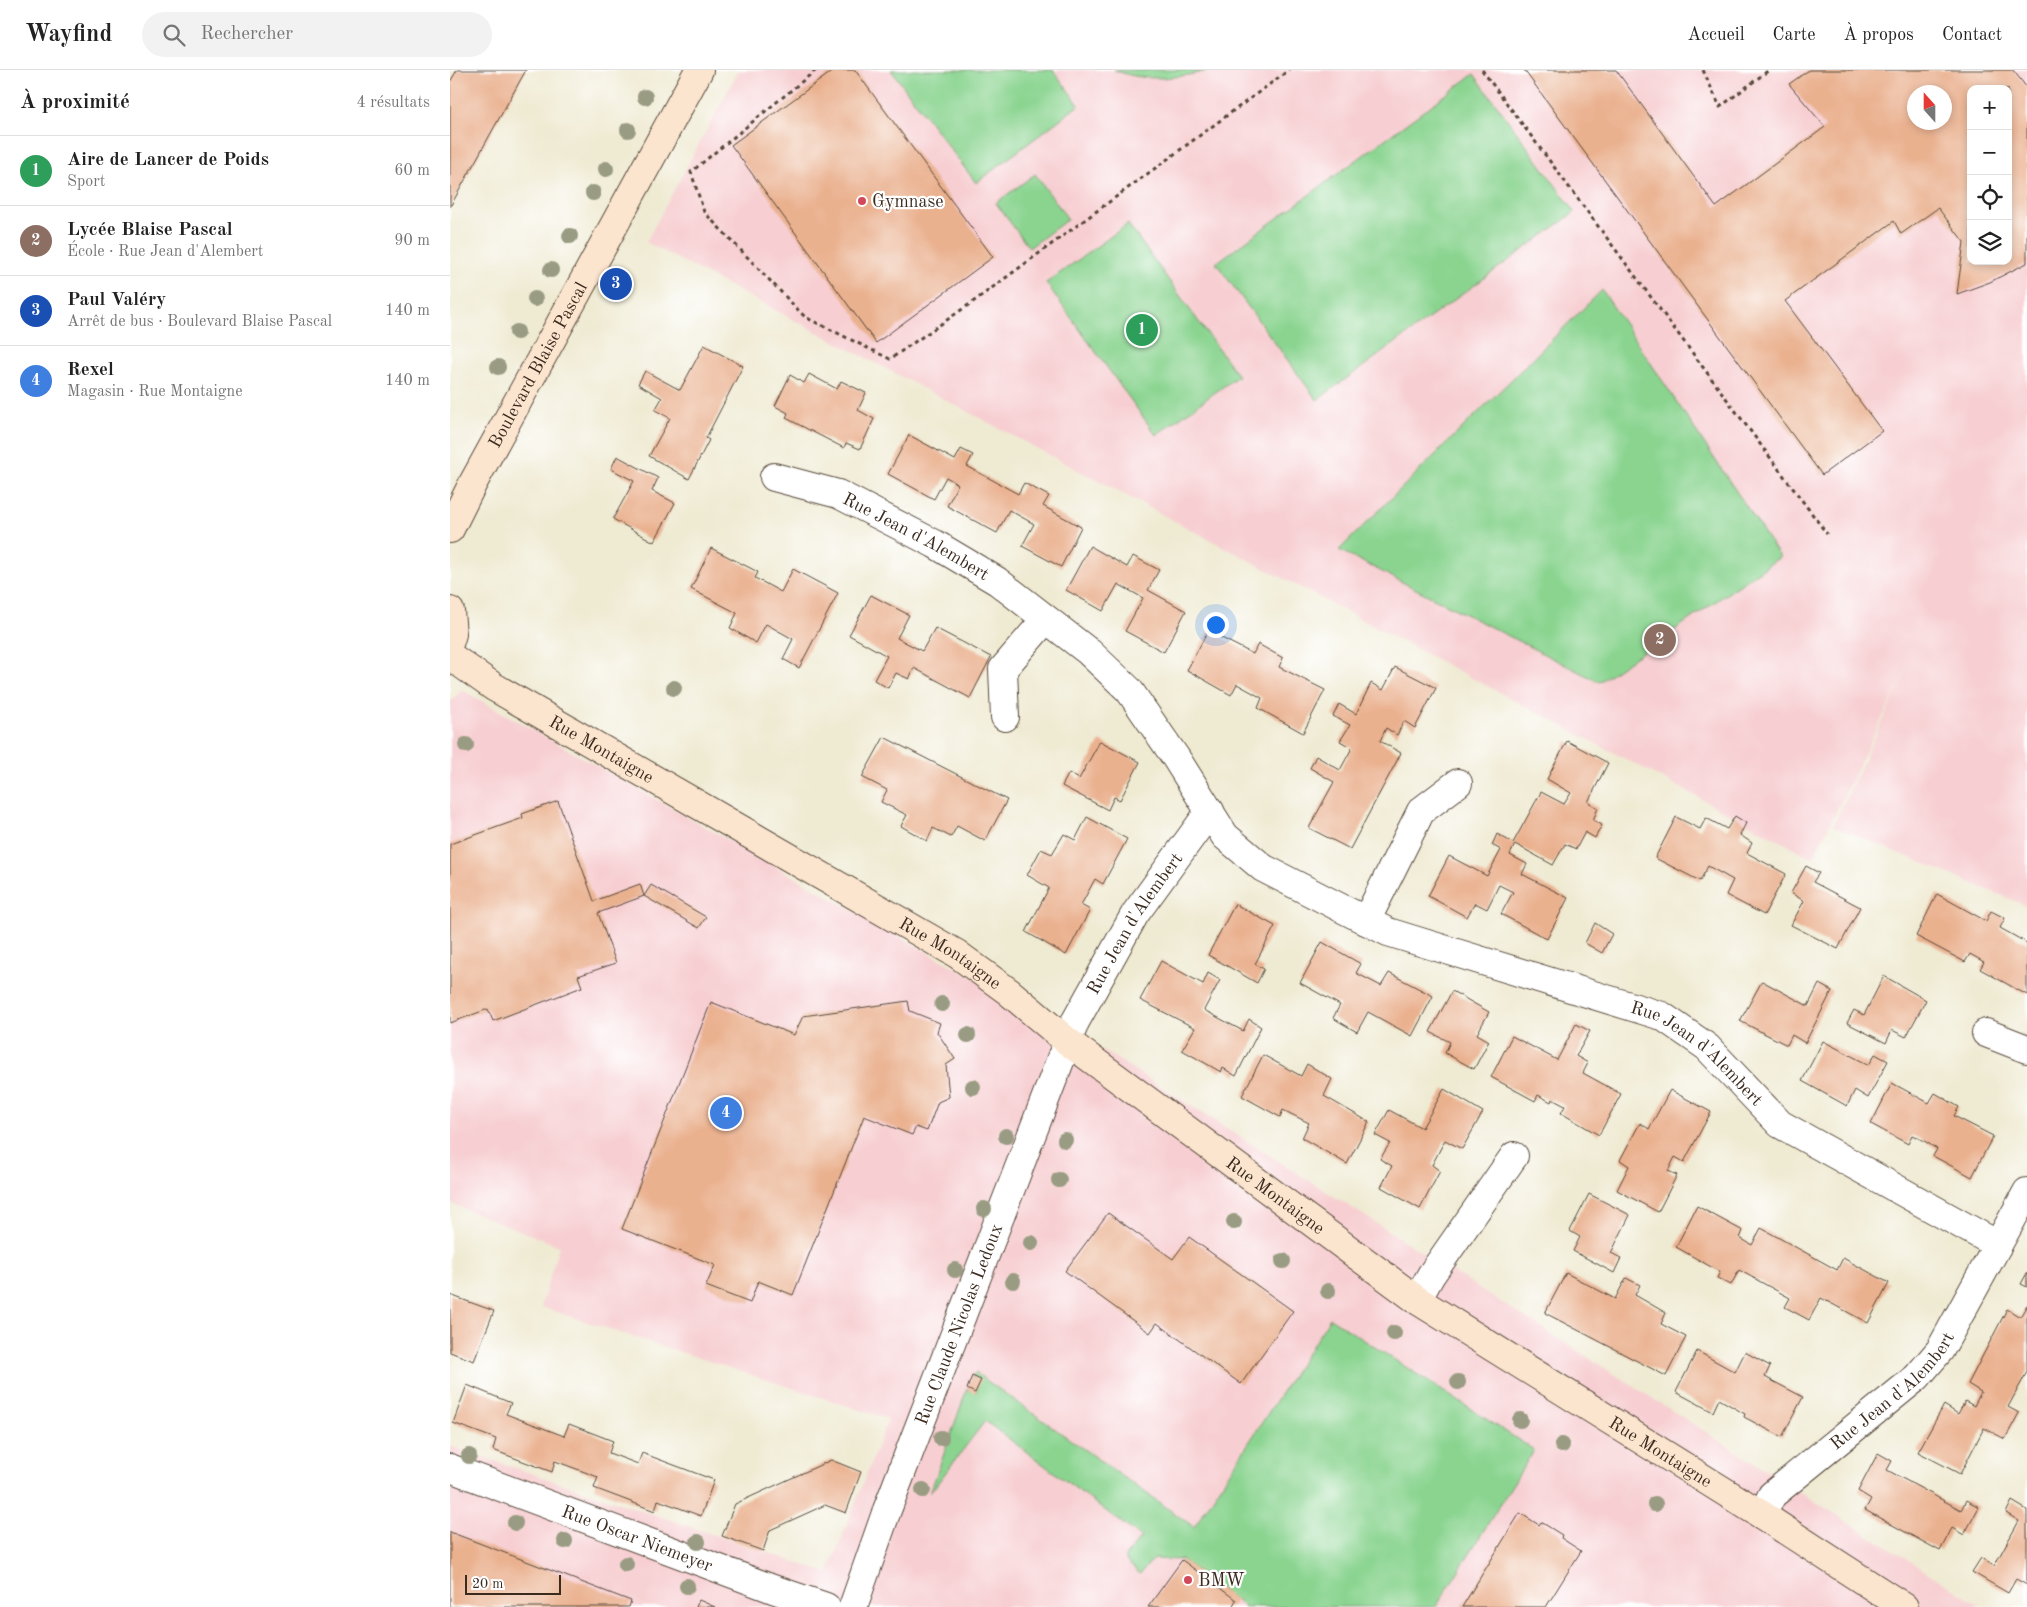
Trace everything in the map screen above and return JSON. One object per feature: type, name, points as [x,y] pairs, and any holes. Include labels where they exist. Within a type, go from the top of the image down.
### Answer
[{"type":"street","name":"Boulevard Blaise Pascal","points":[[450,529],[473,483],[699,70]]},
{"type":"street","name":"Rue Jean d'Alembert","points":[[774,477],[838,494],[934,544],[997,581],[1045,620],[1089,652],[1129,690],[1176,758],[1225,836],[1263,868],[1397,935],[1662,1016],[1707,1047],[1780,1124],[1998,1245]]},
{"type":"street","points":[[450,611],[452,634],[450,642]]},
{"type":"street","points":[[1005,717],[1003,669],[1045,620]]},
{"type":"street","name":"Rue Montaigne","points":[[450,656],[494,687],[957,954],[1009,992],[1067,1041],[1417,1300],[1762,1515],[1904,1607]]},
{"type":"street","points":[[1366,921],[1421,811],[1458,782]]},
{"type":"street","name":"Rue Jean d'Alembert","points":[[1067,1041],[1075,1022],[1135,914],[1210,811]]},
{"type":"street","points":[[1986,1033],[2027,1049]]},
{"type":"street","name":"Rue Claude Nicolas Ledoux","points":[[853,1607],[884,1520],[1067,1041]]},
{"type":"street","points":[[1417,1300],[1431,1275],[1514,1156]]},
{"type":"street","name":"Rue Jean d'Alembert","points":[[1762,1515],[1772,1495],[1917,1377],[1940,1350],[2027,1192]]},
{"type":"street","name":"Rue Oscar Niemeyer","points":[[450,1468],[764,1586],[826,1607]]},
{"type":"path","points":[[816,70],[690,172],[704,212],[805,317],[890,359],[970,304],[1289,70]]},
{"type":"path","points":[[1482,70],[1827,534]]},
{"type":"path","points":[[1703,70],[1720,107],[1769,70]]},
{"type":"shaded area","points":[[739,70],[2027,70],[2027,906],[1833,826],[1914,654],[1813,858],[646,242]]},
{"type":"shaded area","points":[[462,690],[1109,1054],[1982,1607],[450,1607],[450,1446],[828,1573],[888,1419],[541,1307],[559,1246],[450,1203],[450,702]]},
{"type":"green space","points":[[891,70],[1053,70],[1079,105],[976,183]]},
{"type":"green space","points":[[1114,70],[1211,70],[1175,77],[1150,78],[1138,77]]},
{"type":"green space","points":[[1474,74],[1575,212],[1317,400],[1216,263]]},
{"type":"green space","points":[[1035,174],[1068,219],[1029,248],[996,203]]},
{"type":"green space","points":[[1128,224],[1238,376],[1156,435],[1046,283]]},
{"type":"green space","points":[[1602,290],[1780,557],[1599,682],[1339,550]]},
{"type":"green space","points":[[1330,1318],[1534,1450],[1436,1607],[1245,1607],[1182,1560],[1153,1559],[1140,1574],[1127,1562],[1125,1557],[1141,1537],[985,1421],[930,1493],[967,1389],[976,1392],[980,1380],[972,1376],[976,1373],[1194,1527]]},
{"type":"building","points":[[457,70],[526,70],[450,207],[450,82]]},
{"type":"building","name":"Gymnase","points":[[834,70],[855,70],[993,257],[876,343],[731,145]]},
{"type":"building","points":[[1524,70],[1616,70],[1716,207],[1825,127],[1789,84],[1809,70],[2013,70],[2027,88],[2027,263],[1990,282],[1957,294],[1964,242],[1938,208],[1901,234],[1894,221],[1785,301],[1882,431],[1822,475]]},
{"type":"building","points":[[704,345],[743,366],[706,438],[709,440],[689,479],[649,456],[670,418],[655,410],[662,398],[638,384],[645,371],[680,390]]},
{"type":"building","points":[[809,374],[837,389],[841,381],[866,393],[858,410],[874,419],[860,449],[846,443],[844,448],[786,418],[788,413],[775,406],[790,375],[804,383]]},
{"type":"building","points":[[909,435],[955,460],[961,449],[973,455],[967,466],[1018,494],[1024,483],[1049,496],[1043,506],[1081,527],[1061,567],[1022,546],[1034,524],[1009,510],[997,533],[947,506],[958,484],[946,477],[934,499],[888,474]]},
{"type":"building","points":[[617,456],[658,478],[652,491],[675,503],[654,542],[613,519],[634,481],[611,469]]},
{"type":"building","points":[[1090,546],[1127,567],[1133,556],[1159,570],[1148,590],[1186,611],[1164,652],[1125,631],[1143,598],[1118,584],[1103,611],[1066,590]]},
{"type":"building","points":[[711,548],[758,572],[755,578],[781,592],[793,569],[838,593],[799,668],[783,659],[793,639],[766,624],[756,643],[730,628],[737,613],[691,589]]},
{"type":"building","points":[[871,595],[909,615],[897,638],[922,651],[935,628],[991,657],[970,698],[914,668],[909,679],[896,673],[888,688],[874,680],[887,656],[849,635]]},
{"type":"building","points":[[1208,631],[1253,654],[1258,644],[1283,658],[1279,667],[1325,690],[1303,733],[1258,708],[1262,698],[1237,684],[1231,695],[1187,670]]},
{"type":"building","points":[[1395,667],[1436,688],[1415,728],[1404,721],[1397,735],[1386,728],[1380,741],[1401,753],[1350,849],[1309,828],[1334,782],[1310,768],[1316,756],[1340,770],[1352,748],[1340,741],[1350,725],[1333,716],[1339,704],[1356,714],[1371,683],[1383,690]]},
{"type":"building","points":[[884,737],[1007,800],[985,841],[957,826],[951,837],[933,828],[927,841],[901,826],[907,815],[881,802],[887,790],[862,777]]},
{"type":"building","points":[[1100,741],[1140,762],[1120,800],[1114,797],[1108,810],[1062,786],[1069,773],[1079,779]]},
{"type":"building","points":[[1567,741],[1608,763],[1588,802],[1598,808],[1593,820],[1602,825],[1595,838],[1585,832],[1576,849],[1565,844],[1553,865],[1515,844],[1510,855],[1527,864],[1522,874],[1568,898],[1547,939],[1501,914],[1513,892],[1499,885],[1487,909],[1475,903],[1467,917],[1428,896],[1449,856],[1487,876],[1501,850],[1492,845],[1497,834],[1513,843],[1541,792],[1564,804],[1571,793],[1547,779]]},
{"type":"building","points":[[558,801],[594,901],[640,884],[644,896],[598,913],[616,963],[578,976],[582,987],[493,1021],[488,1009],[450,1023],[450,844],[523,818],[522,814]]},
{"type":"building","points":[[1735,816],[1746,823],[1740,835],[1752,843],[1747,853],[1786,874],[1764,915],[1726,895],[1733,880],[1708,866],[1700,881],[1655,858],[1676,817],[1700,829],[1706,818],[1727,829]]},
{"type":"building","points":[[1087,817],[1127,839],[1103,884],[1095,879],[1081,905],[1090,910],[1066,955],[1026,932],[1049,888],[1027,875],[1041,849],[1052,854],[1064,834],[1075,840]]},
{"type":"building","points":[[1806,866],[1819,873],[1813,882],[1860,907],[1838,949],[1791,925],[1804,901],[1791,893]]},
{"type":"building","points":[[651,885],[706,917],[699,928],[644,896]]},
{"type":"building","points":[[1937,894],[1986,921],[1991,911],[2005,918],[2000,928],[2027,943],[2027,995],[1980,969],[1984,962],[1970,954],[1965,962],[1916,936]]},
{"type":"building","points":[[1235,904],[1275,926],[1255,964],[1264,969],[1257,983],[1208,955]]},
{"type":"building","points":[[1595,923],[1612,934],[1602,953],[1585,943]]},
{"type":"building","points":[[1322,942],[1361,964],[1356,973],[1381,986],[1389,973],[1433,996],[1412,1036],[1368,1012],[1357,1032],[1333,1018],[1340,1005],[1300,983]]},
{"type":"building","points":[[1161,961],[1203,984],[1208,973],[1220,980],[1204,1010],[1243,1031],[1249,1019],[1261,1027],[1236,1076],[1223,1068],[1221,1072],[1182,1050],[1195,1028],[1140,1000]]},
{"type":"building","points":[[1884,976],[1926,1000],[1906,1037],[1892,1030],[1886,1043],[1847,1023],[1854,1010],[1864,1015]]},
{"type":"building","points":[[1762,981],[1808,1006],[1819,984],[1832,991],[1805,1043],[1792,1035],[1787,1045],[1740,1021]]},
{"type":"building","points":[[1452,991],[1489,1012],[1477,1034],[1489,1041],[1474,1069],[1445,1053],[1450,1042],[1430,1032]]},
{"type":"building","points":[[908,1001],[910,1011],[940,1023],[937,1032],[955,1059],[946,1065],[949,1097],[938,1102],[927,1131],[916,1127],[912,1135],[864,1116],[793,1295],[758,1281],[750,1303],[706,1286],[715,1265],[622,1229],[711,1002],[794,1035],[803,1016]]},
{"type":"building","points":[[1576,1024],[1590,1031],[1576,1056],[1588,1063],[1583,1073],[1621,1094],[1599,1135],[1561,1113],[1565,1106],[1552,1099],[1551,1102],[1538,1095],[1535,1101],[1491,1077],[1512,1036],[1557,1060]]},
{"type":"building","points":[[1823,1041],[1869,1065],[1875,1054],[1888,1061],[1868,1098],[1855,1090],[1847,1106],[1802,1081]]},
{"type":"building","points":[[1263,1055],[1301,1076],[1307,1064],[1332,1079],[1324,1096],[1369,1122],[1347,1164],[1302,1138],[1309,1123],[1283,1110],[1280,1117],[1242,1096]]},
{"type":"building","points":[[1892,1083],[1929,1103],[1935,1093],[1959,1107],[1954,1116],[1993,1136],[1972,1177],[1933,1156],[1937,1149],[1926,1142],[1912,1135],[1908,1144],[1871,1124]]},
{"type":"building","points":[[1444,1089],[1483,1112],[1462,1149],[1445,1140],[1432,1165],[1440,1171],[1420,1209],[1381,1187],[1392,1166],[1380,1159],[1390,1143],[1375,1135],[1389,1110],[1422,1128]]},
{"type":"building","points":[[1670,1090],[1711,1112],[1684,1162],[1675,1157],[1668,1171],[1677,1175],[1658,1212],[1617,1190],[1629,1166],[1620,1160],[1640,1123],[1649,1129]]},
{"type":"building","points":[[1589,1194],[1630,1215],[1611,1253],[1621,1258],[1614,1273],[1573,1251],[1580,1237],[1570,1231]]},
{"type":"building","points":[[1697,1206],[1743,1231],[1740,1238],[1752,1245],[1761,1228],[1837,1270],[1843,1258],[1889,1283],[1868,1323],[1821,1298],[1809,1320],[1785,1307],[1790,1298],[1739,1270],[1731,1285],[1717,1278],[1720,1272],[1676,1247]]},
{"type":"building","points":[[1108,1213],[1173,1259],[1189,1237],[1293,1311],[1241,1384],[1157,1323],[1150,1333],[1065,1271]]},
{"type":"building","points":[[1566,1273],[1615,1299],[1626,1278],[1640,1285],[1635,1295],[1666,1313],[1661,1324],[1686,1337],[1666,1376],[1545,1313]]},
{"type":"building","points":[[2027,1273],[2027,1287],[2021,1284]]},
{"type":"building","points":[[450,1295],[494,1311],[474,1361],[450,1352]]},
{"type":"building","points":[[2027,1305],[2027,1372],[2008,1407],[2019,1413],[2005,1439],[1984,1428],[1960,1474],[1918,1452],[1944,1405],[1958,1414],[1965,1401],[1974,1406],[1981,1392],[1968,1384],[2007,1309],[2020,1317]]},
{"type":"building","points":[[1697,1351],[1735,1372],[1745,1352],[1770,1366],[1765,1377],[1803,1397],[1782,1437],[1744,1417],[1745,1414],[1719,1399],[1713,1412],[1676,1392]]},
{"type":"building","points":[[972,1376],[981,1380],[975,1393],[967,1389]]},
{"type":"building","points":[[467,1385],[511,1403],[506,1414],[564,1436],[569,1424],[613,1441],[609,1453],[638,1464],[642,1453],[714,1480],[701,1516],[658,1500],[655,1511],[594,1488],[598,1477],[555,1461],[552,1472],[493,1450],[496,1439],[453,1423]]},
{"type":"building","points":[[1878,1453],[1892,1461],[1887,1470],[1961,1510],[1966,1500],[1979,1507],[1964,1535],[1952,1528],[1940,1551],[1865,1510],[1871,1499],[1858,1491]]},
{"type":"building","points":[[831,1460],[861,1472],[846,1513],[825,1505],[770,1530],[763,1551],[722,1536],[735,1504]]},
{"type":"building","points":[[2012,1501],[2027,1510],[2027,1585],[2016,1579],[2008,1593],[1972,1572],[1981,1558],[1994,1566],[2019,1521],[2006,1513]]},
{"type":"building","points":[[1520,1513],[1539,1525],[1541,1522],[1562,1535],[1561,1538],[1581,1551],[1546,1607],[1462,1607]]},
{"type":"building","points":[[450,1532],[631,1601],[629,1607],[450,1607]]},
{"type":"building","name":"BMW","points":[[1182,1560],[1236,1600],[1232,1607],[1148,1607]]},
{"type":"building","points":[[699,1600],[715,1607],[696,1607]]},
{"type":"place","name":"Gymnase","points":[[862,201]]},
{"type":"place","name":"Paul Valéry","points":[[616,284]]},
{"type":"place","name":"Aire de Lancer de Poids","points":[[1142,330]]},
{"type":"place","name":"Lycée Blaise Pascal","points":[[1660,640]]},
{"type":"place","name":"Rexel","points":[[726,1113]]},
{"type":"place","name":"BMW","points":[[1188,1580]]}]
